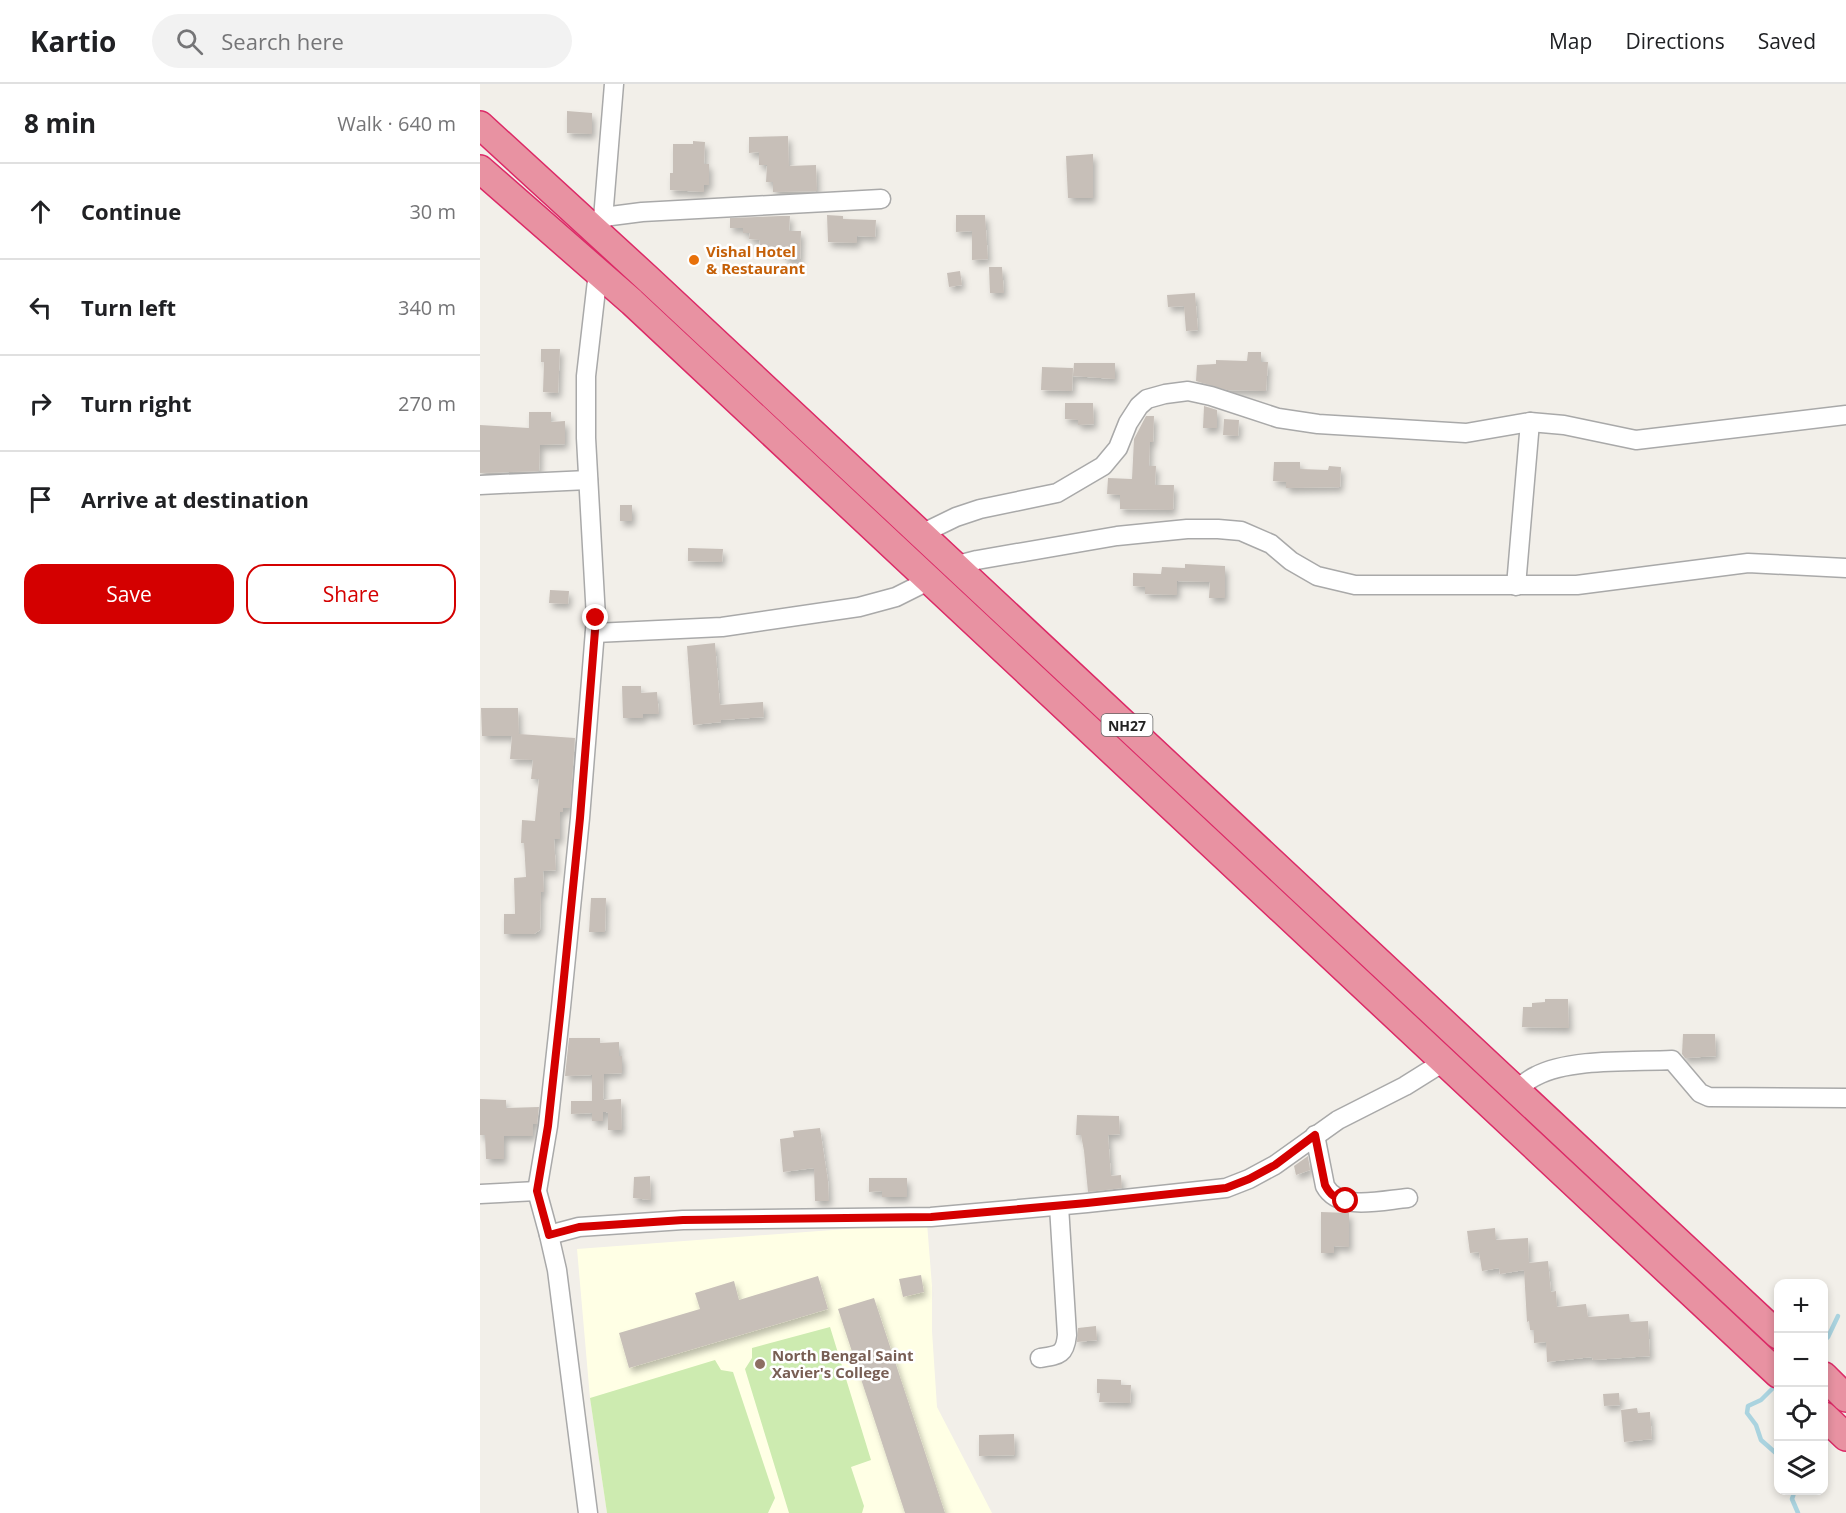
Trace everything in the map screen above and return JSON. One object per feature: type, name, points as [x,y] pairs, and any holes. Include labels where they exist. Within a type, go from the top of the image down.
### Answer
[{"type":"highway","name":"NH27","points":[[480,125],[596,221],[954,566],[1774,1330]]},
{"type":"highway","name":"NH27","points":[[480,169],[598,272],[1774,1369]]},
{"type":"highway","points":[[1828,1380],[1846,1398]]},
{"type":"highway","points":[[1828,1420],[1846,1437]]},
{"type":"street","points":[[614,84],[596,221],[642,212],[881,199]]},
{"type":"street","points":[[588,1513],[557,1270],[537,1191],[548,1126],[561,1007],[580,818],[596,618],[586,438],[586,376],[598,272]]},
{"type":"street","points":[[921,534],[964,514],[1057,493],[1103,466],[1118,448],[1128,423],[1139,406],[1147,399],[1164,394],[1188,392],[1211,396],[1278,418],[1318,424],[1466,433],[1530,422],[1564,425],[1636,440],[1846,415]]},
{"type":"street","points":[[1516,586],[1530,422]]},
{"type":"street","points":[[480,484],[588,480]]},
{"type":"street","points":[[954,566],[1117,536],[1187,529],[1218,529],[1241,531],[1271,544],[1291,561],[1317,576],[1355,585],[1577,585],[1748,563],[1846,568]]},
{"type":"street","points":[[595,633],[722,627],[859,607],[896,597],[930,580]]},
{"type":"street","points":[[1516,1089],[1537,1075],[1578,1064],[1672,1060],[1700,1093],[1710,1098],[1846,1098]]},
{"type":"street","points":[[549,1235],[579,1227],[683,1220],[931,1217],[1226,1188],[1275,1165],[1338,1120],[1405,1086],[1445,1061]]},
{"type":"street","points":[[1315,1135],[1328,1193],[1346,1201],[1408,1198]]},
{"type":"street","points":[[480,1194],[537,1191]]},
{"type":"street","points":[[1040,1358],[1054,1356],[1062,1352],[1066,1346],[1059,1206]]},
{"type":"shaded area","name":"North Bengal Saint Xavier's College","points":[[927,1223],[937,1407],[992,1513],[607,1513],[590,1398],[577,1249]]},
{"type":"green space","points":[[830,1327],[871,1460],[851,1467],[864,1506],[862,1513],[789,1513],[745,1369],[752,1358],[752,1348]]},
{"type":"green space","points":[[715,1360],[721,1370],[733,1372],[775,1498],[768,1513],[607,1513],[590,1398]]},
{"type":"building","points":[[567,111],[592,113],[592,134],[567,133]]},
{"type":"building","points":[[788,136],[789,166],[816,165],[817,191],[773,192],[773,182],[766,182],[767,165],[759,165],[759,152],[749,153],[749,137]]},
{"type":"building","points":[[693,141],[705,142],[704,164],[709,164],[709,185],[704,185],[704,192],[670,190],[670,173],[673,173],[673,144],[693,144]]},
{"type":"building","points":[[1093,154],[1093,198],[1068,198],[1066,156]]},
{"type":"building","points":[[827,215],[843,216],[843,219],[876,220],[875,237],[857,236],[857,243],[828,242]]},
{"type":"building","points":[[956,215],[985,215],[988,259],[972,260],[972,231],[956,232]]},
{"type":"building","points":[[790,216],[789,231],[801,231],[800,260],[785,260],[785,251],[759,250],[760,240],[749,239],[750,233],[743,233],[743,228],[730,228],[730,218]]},
{"type":"building","points":[[989,267],[1002,267],[1004,293],[990,293]]},
{"type":"building","points":[[960,271],[962,285],[949,287],[947,273]]},
{"type":"building","points":[[1195,293],[1198,330],[1186,331],[1184,306],[1168,307],[1167,295]]},
{"type":"building","points":[[541,349],[560,349],[558,393],[543,392],[544,362],[541,362]]},
{"type":"building","points":[[1248,352],[1261,352],[1261,362],[1268,362],[1266,391],[1227,390],[1196,381],[1197,365],[1216,364],[1216,360],[1247,361]]},
{"type":"building","points":[[1074,363],[1115,363],[1115,379],[1073,376]]},
{"type":"building","points":[[1042,367],[1073,368],[1072,391],[1041,390]]},
{"type":"building","points":[[1065,403],[1093,403],[1094,424],[1078,425],[1078,420],[1065,419]]},
{"type":"building","points":[[1204,406],[1217,410],[1217,428],[1203,428]]},
{"type":"building","points":[[529,412],[551,412],[551,422],[565,421],[565,444],[540,445],[539,471],[480,473],[480,425],[529,428]]},
{"type":"building","points":[[1146,416],[1154,416],[1149,466],[1156,466],[1155,485],[1174,485],[1173,510],[1120,509],[1120,495],[1107,494],[1108,478],[1132,479],[1134,439]]},
{"type":"building","points":[[1224,419],[1239,420],[1238,436],[1223,435]]},
{"type":"building","points":[[1274,462],[1300,462],[1300,469],[1328,470],[1329,466],[1341,467],[1340,487],[1286,488],[1286,482],[1273,481]]},
{"type":"building","points":[[620,505],[632,505],[632,521],[620,521]]},
{"type":"building","points":[[688,548],[723,549],[722,562],[688,561]]},
{"type":"building","points":[[1185,564],[1225,566],[1225,598],[1209,598],[1210,582],[1177,581],[1177,595],[1145,594],[1145,587],[1133,586],[1133,573],[1161,574],[1162,567],[1185,568]]},
{"type":"building","points":[[550,590],[569,591],[568,604],[549,603]]},
{"type":"building","points":[[715,643],[720,705],[763,702],[764,717],[721,720],[721,722],[693,725],[687,646]]},
{"type":"building","points":[[622,686],[641,686],[641,693],[657,692],[659,714],[643,714],[643,718],[623,718]]},
{"type":"building","points":[[481,708],[518,708],[519,734],[575,738],[570,808],[563,808],[563,812],[560,812],[560,839],[554,839],[556,870],[543,871],[544,892],[541,892],[540,930],[534,934],[504,934],[504,914],[515,914],[514,878],[526,877],[524,843],[521,843],[522,820],[535,821],[539,779],[531,779],[533,760],[510,759],[512,736],[482,736]]},
{"type":"building","points":[[591,898],[606,898],[605,932],[589,932]]},
{"type":"building","points":[[1545,999],[1568,999],[1569,1028],[1522,1027],[1523,1007],[1532,1007],[1532,1003],[1545,1002]]},
{"type":"building","points":[[1683,1034],[1715,1034],[1716,1056],[1685,1058],[1682,1054]]},
{"type":"building","points":[[569,1038],[600,1038],[600,1043],[619,1042],[622,1073],[604,1074],[603,1100],[621,1099],[622,1130],[608,1130],[608,1113],[606,1112],[603,1112],[603,1121],[592,1121],[592,1113],[571,1114],[571,1101],[592,1101],[592,1075],[565,1076]]},
{"type":"building","points":[[480,1099],[506,1100],[506,1108],[539,1107],[537,1124],[533,1124],[533,1136],[504,1136],[504,1159],[486,1159],[485,1135],[480,1135]]},
{"type":"building","points":[[1077,1115],[1119,1116],[1120,1134],[1108,1135],[1111,1176],[1121,1175],[1122,1188],[1088,1192],[1081,1135],[1076,1135]]},
{"type":"building","points":[[820,1128],[829,1201],[815,1201],[814,1168],[783,1172],[780,1139],[794,1137],[793,1131]]},
{"type":"building","points":[[1308,1156],[1310,1170],[1296,1175],[1294,1166]]},
{"type":"building","points":[[650,1176],[651,1200],[633,1198],[634,1177]]},
{"type":"building","points":[[869,1178],[907,1178],[907,1197],[882,1197],[882,1191],[869,1192]]},
{"type":"building","points":[[1321,1212],[1349,1213],[1349,1247],[1334,1246],[1334,1253],[1321,1253]]},
{"type":"building","points":[[1495,1228],[1496,1240],[1528,1238],[1529,1263],[1548,1261],[1551,1292],[1556,1291],[1557,1307],[1586,1304],[1588,1317],[1629,1314],[1630,1322],[1648,1321],[1650,1356],[1593,1360],[1592,1357],[1547,1362],[1546,1342],[1534,1343],[1534,1330],[1530,1330],[1529,1321],[1527,1322],[1524,1270],[1500,1274],[1499,1268],[1482,1271],[1479,1252],[1470,1253],[1467,1231]]},
{"type":"building","points":[[921,1275],[924,1292],[903,1297],[899,1279]]},
{"type":"building","points":[[818,1276],[828,1309],[629,1368],[619,1333],[700,1309],[695,1293],[734,1281],[739,1300]]},
{"type":"building","points":[[874,1298],[945,1513],[905,1513],[838,1309]]},
{"type":"building","points":[[1096,1326],[1097,1340],[1077,1342],[1078,1328]]},
{"type":"building","points":[[1097,1379],[1121,1380],[1121,1385],[1131,1385],[1130,1403],[1099,1402]]},
{"type":"building","points":[[1619,1393],[1620,1405],[1604,1406],[1603,1394]]},
{"type":"building","points":[[1637,1408],[1638,1413],[1650,1412],[1652,1439],[1624,1442],[1621,1410]]},
{"type":"building","points":[[1014,1434],[1015,1455],[979,1456],[979,1435]]},
{"type":"waterway","points":[[1828,1337],[1838,1316]]},
{"type":"waterway","points":[[1774,1387],[1761,1400],[1748,1406],[1747,1413],[1756,1425],[1761,1440],[1774,1451]]},
{"type":"waterway","points":[[1793,1495],[1792,1499],[1798,1513]]},
{"type":"place","name":"Vishal Hotel & Restaurant","points":[[694,260]]},
{"type":"place","name":"North Bengal Saint Xavier's College","points":[[760,1364]]},
{"type":"route","points":[[596,618],[580,818],[561,1007],[548,1126],[537,1191],[549,1235],[579,1227],[683,1220],[931,1217],[1226,1188],[1275,1165],[1315,1135],[1328,1193],[1346,1201]]}]
